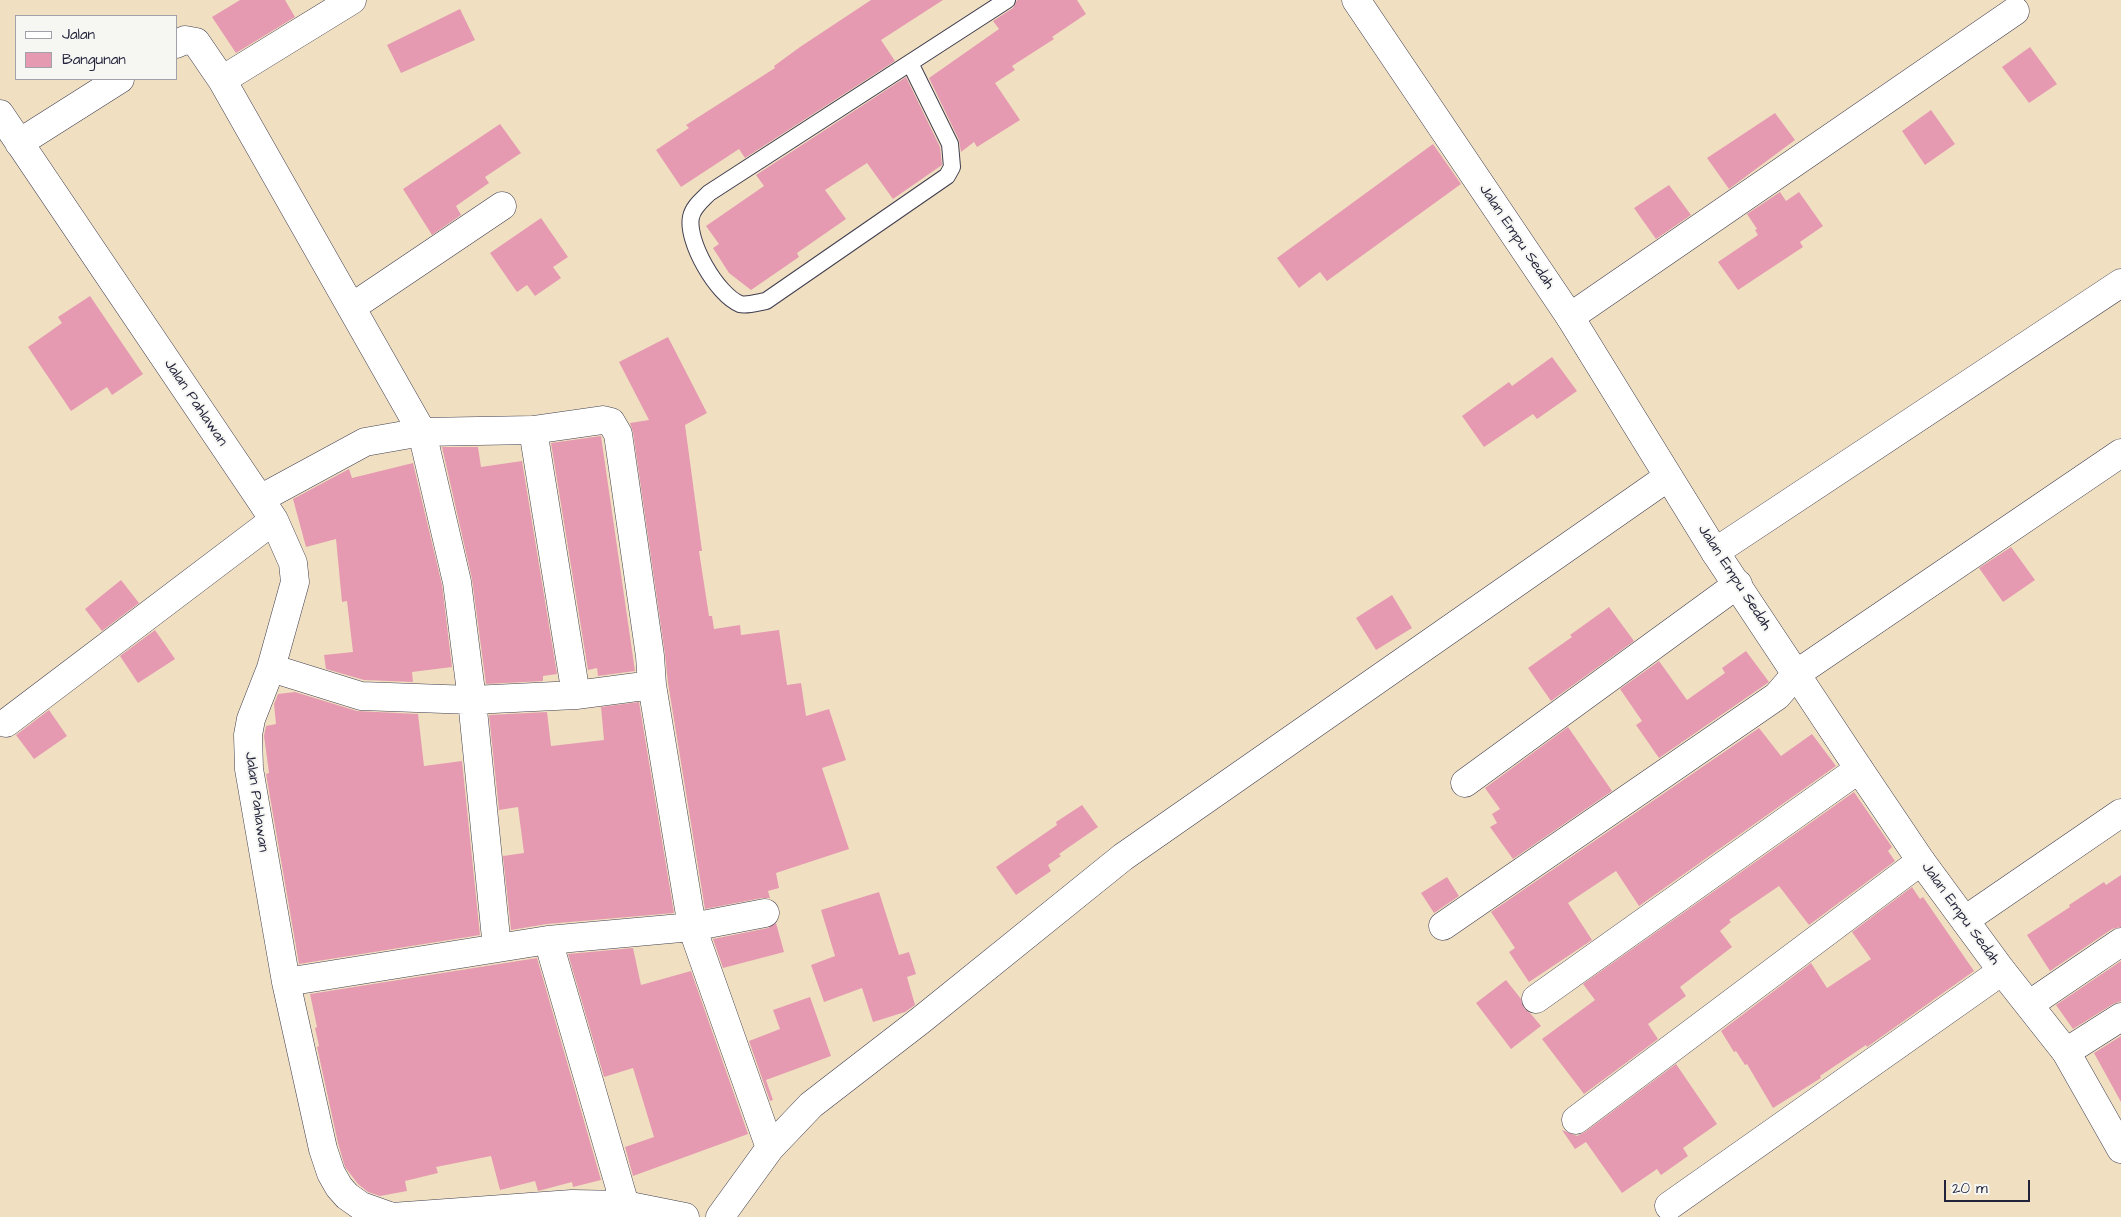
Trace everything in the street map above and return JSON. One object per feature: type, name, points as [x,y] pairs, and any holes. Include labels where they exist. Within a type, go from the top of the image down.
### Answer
[{"type":"street","points":[[222,80],[352,0]]},
{"type":"street","name":"Jalan Empu Sedah","points":[[1356,0],[1570,316],[1715,552],[1738,584],[1859,770],[1921,861],[2002,971],[2030,1004],[2066,1052],[2121,1149]]},
{"type":"street","points":[[1570,316],[2016,11]]},
{"type":"street","points":[[178,43],[186,40],[196,42],[222,80],[422,432],[457,582],[472,700],[497,948]]},
{"type":"street","points":[[19,143],[118,80]]},
{"type":"street","name":"Jalan Pahlawan","points":[[0,114],[267,510],[293,563],[295,582],[271,668],[251,719],[248,735],[249,769],[286,982],[323,1149],[331,1173],[339,1187],[346,1196],[361,1206],[392,1217],[572,1204],[625,1205],[685,1217]]},
{"type":"street","points":[[352,307],[502,206]]},
{"type":"street","points":[[1715,552],[2121,283]]},
{"type":"street","points":[[6,723],[267,510],[365,442],[422,432],[533,430],[603,420],[612,422],[619,444],[650,656],[652,685],[692,927],[770,1148]]},
{"type":"street","points":[[533,430],[576,694]]},
{"type":"street","points":[[1443,926],[1777,696],[1796,674],[2121,453]]},
{"type":"street","points":[[720,1217],[770,1148],[811,1105],[921,1020],[1124,857],[1668,477]]},
{"type":"street","points":[[1465,783],[1738,584]]},
{"type":"street","points":[[271,668],[361,696],[472,700],[576,694],[652,685]]},
{"type":"street","points":[[1536,1000],[1859,770]]},
{"type":"street","points":[[1966,920],[2121,813]]},
{"type":"street","points":[[1576,1120],[1921,861]]},
{"type":"street","points":[[286,982],[548,940],[692,927],[765,914]]},
{"type":"street","points":[[548,940],[625,1205]]},
{"type":"street","points":[[2030,1004],[2121,942]]},
{"type":"street","points":[[1669,1206],[2002,971]]},
{"type":"street","points":[[2066,1052],[2121,1017]]},
{"type":"lane","points":[[910,62],[950,144],[952,167],[947,176],[766,301],[741,304],[729,297],[704,268],[693,235],[690,219],[694,208],[709,193],[910,62],[1007,0]]},
{"type":"building","points":[[240,0],[285,0],[295,17],[236,53],[212,17]]},
{"type":"building","points":[[871,0],[943,0],[881,40],[895,61],[745,158],[739,149],[681,187],[656,150],[689,128],[686,125],[775,68],[774,66],[800,47]]},
{"type":"building","points":[[1017,0],[1077,0],[1086,14],[1052,37],[1054,39],[1012,66],[1015,70],[995,83],[1020,120],[977,147],[974,142],[961,152],[959,140],[929,78],[999,29],[993,21],[1013,8]]},
{"type":"building","points":[[460,9],[475,40],[401,73],[387,45]]},
{"type":"building","points":[[2030,47],[2057,84],[2029,103],[2002,67]]},
{"type":"building","points":[[906,77],[940,147],[942,165],[893,199],[867,163],[825,190],[846,219],[797,253],[799,257],[751,290],[729,273],[713,248],[719,244],[706,226],[764,186],[756,175]]},
{"type":"building","points":[[1931,110],[1955,144],[1925,165],[1902,131]]},
{"type":"building","points":[[1775,113],[1795,140],[1729,189],[1707,158]]},
{"type":"building","points":[[500,124],[521,153],[485,177],[489,183],[456,206],[461,215],[432,235],[403,189]]},
{"type":"building","points":[[1433,144],[1461,184],[1327,281],[1320,272],[1299,288],[1277,258]]},
{"type":"building","points":[[1669,185],[1691,215],[1656,239],[1634,208]]},
{"type":"building","points":[[1780,192],[1786,201],[1799,192],[1823,226],[1800,242],[1803,247],[1738,290],[1718,262],[1758,235],[1755,230],[1757,229],[1747,214]]},
{"type":"building","points":[[541,218],[568,257],[553,267],[561,278],[535,296],[527,285],[517,292],[490,253]]},
{"type":"building","points":[[90,296],[143,374],[112,395],[107,387],[71,411],[28,347],[62,323],[58,317]]},
{"type":"building","points":[[668,337],[707,413],[685,425],[702,551],[699,551],[709,616],[712,616],[714,629],[740,625],[741,635],[779,630],[787,685],[801,683],[806,716],[829,709],[846,760],[822,768],[849,849],[776,873],[779,888],[768,891],[770,898],[705,909],[668,683],[633,432],[630,423],[649,420],[619,362]]},
{"type":"building","points":[[1552,357],[1577,391],[1537,419],[1533,414],[1484,447],[1462,416],[1509,382],[1512,386]]},
{"type":"building","points":[[601,436],[635,671],[598,676],[597,668],[588,670],[551,443]]},
{"type":"building","points":[[442,447],[478,447],[481,467],[522,461],[557,674],[543,676],[543,681],[486,684],[472,579]]},
{"type":"building","points":[[413,463],[442,585],[452,667],[412,672],[413,682],[364,680],[326,669],[324,655],[353,652],[347,601],[342,602],[336,539],[306,547],[293,499],[349,469],[352,478]]},
{"type":"building","points":[[2011,547],[2035,580],[2003,602],[1979,568]]},
{"type":"building","points":[[121,580],[139,603],[102,631],[85,609]]},
{"type":"building","points":[[1392,595],[1412,628],[1376,650],[1356,618]]},
{"type":"building","points":[[1609,607],[1634,641],[1551,701],[1528,668],[1572,637],[1570,635]]},
{"type":"building","points":[[155,630],[175,659],[138,683],[120,656]]},
{"type":"building","points":[[1746,651],[1769,682],[1659,758],[1636,725],[1642,721],[1620,689],[1659,661],[1687,700],[1725,673],[1722,668]]},
{"type":"building","points":[[295,692],[357,711],[418,714],[424,766],[462,761],[480,935],[299,964],[266,774],[269,773],[264,736],[266,726],[276,724],[274,704],[278,694]]},
{"type":"building","points":[[639,702],[674,913],[547,924],[511,930],[503,856],[524,853],[518,807],[499,810],[489,715],[547,712],[551,746],[604,740],[601,707]]},
{"type":"building","points":[[49,710],[67,736],[34,759],[16,735]]},
{"type":"building","points":[[1568,727],[1612,791],[1513,859],[1490,827],[1497,823],[1492,814],[1500,809],[1485,788]]},
{"type":"building","points":[[1759,728],[1781,756],[1812,734],[1836,766],[1639,906],[1616,871],[1568,903],[1592,940],[1529,982],[1509,952],[1515,948],[1491,912]]},
{"type":"building","points":[[1854,792],[1892,847],[1888,851],[1895,861],[1809,925],[1779,886],[1729,920],[1731,922],[1720,931],[1732,947],[1680,987],[1686,996],[1648,1024],[1658,1039],[1584,1094],[1542,1039],[1595,1000],[1583,984]]},
{"type":"building","points":[[1082,805],[1098,827],[1059,854],[1061,856],[1048,865],[1051,871],[1016,895],[996,867],[1057,825],[1056,822]]},
{"type":"building","points":[[2121,875],[2121,927],[2112,929],[2050,971],[2027,935],[2104,882],[2106,885]]},
{"type":"building","points":[[1447,877],[1459,896],[1434,913],[1421,893]]},
{"type":"building","points":[[1912,887],[1920,899],[1923,897],[1974,971],[1867,1047],[1866,1045],[1820,1076],[1821,1078],[1773,1108],[1747,1064],[1745,1065],[1736,1051],[1734,1052],[1721,1031],[1811,963],[1827,988],[1871,959],[1852,932]]},
{"type":"building","points":[[879,892],[899,955],[909,952],[916,974],[907,977],[915,1005],[905,1012],[873,1022],[862,988],[824,1002],[811,965],[835,956],[821,910]]},
{"type":"building","points":[[776,923],[784,952],[723,968],[713,939],[768,928]]},
{"type":"building","points":[[633,948],[641,985],[691,971],[748,1134],[633,1176],[625,1147],[654,1137],[633,1068],[604,1077],[568,954]]},
{"type":"building","points":[[537,958],[601,1180],[573,1187],[572,1182],[538,1191],[535,1181],[500,1190],[491,1156],[436,1167],[438,1173],[405,1181],[407,1191],[380,1196],[368,1192],[358,1184],[345,1167],[317,1047],[319,1046],[315,1028],[317,1027],[310,994]]},
{"type":"building","points":[[2121,961],[2121,1001],[2073,1029],[2056,1005]]},
{"type":"building","points":[[1506,980],[1521,999],[1524,1008],[1541,1026],[1511,1049],[1476,1003]]},
{"type":"building","points":[[810,997],[831,1056],[766,1080],[773,1100],[770,1101],[749,1041],[780,1029],[773,1010]]},
{"type":"building","points":[[2121,1036],[2121,1102],[2094,1053]]},
{"type":"building","points":[[1676,1064],[1717,1124],[1683,1148],[1688,1156],[1661,1175],[1657,1169],[1622,1193],[1586,1142],[1575,1149],[1562,1130],[1577,1136],[1585,1132]]}]
